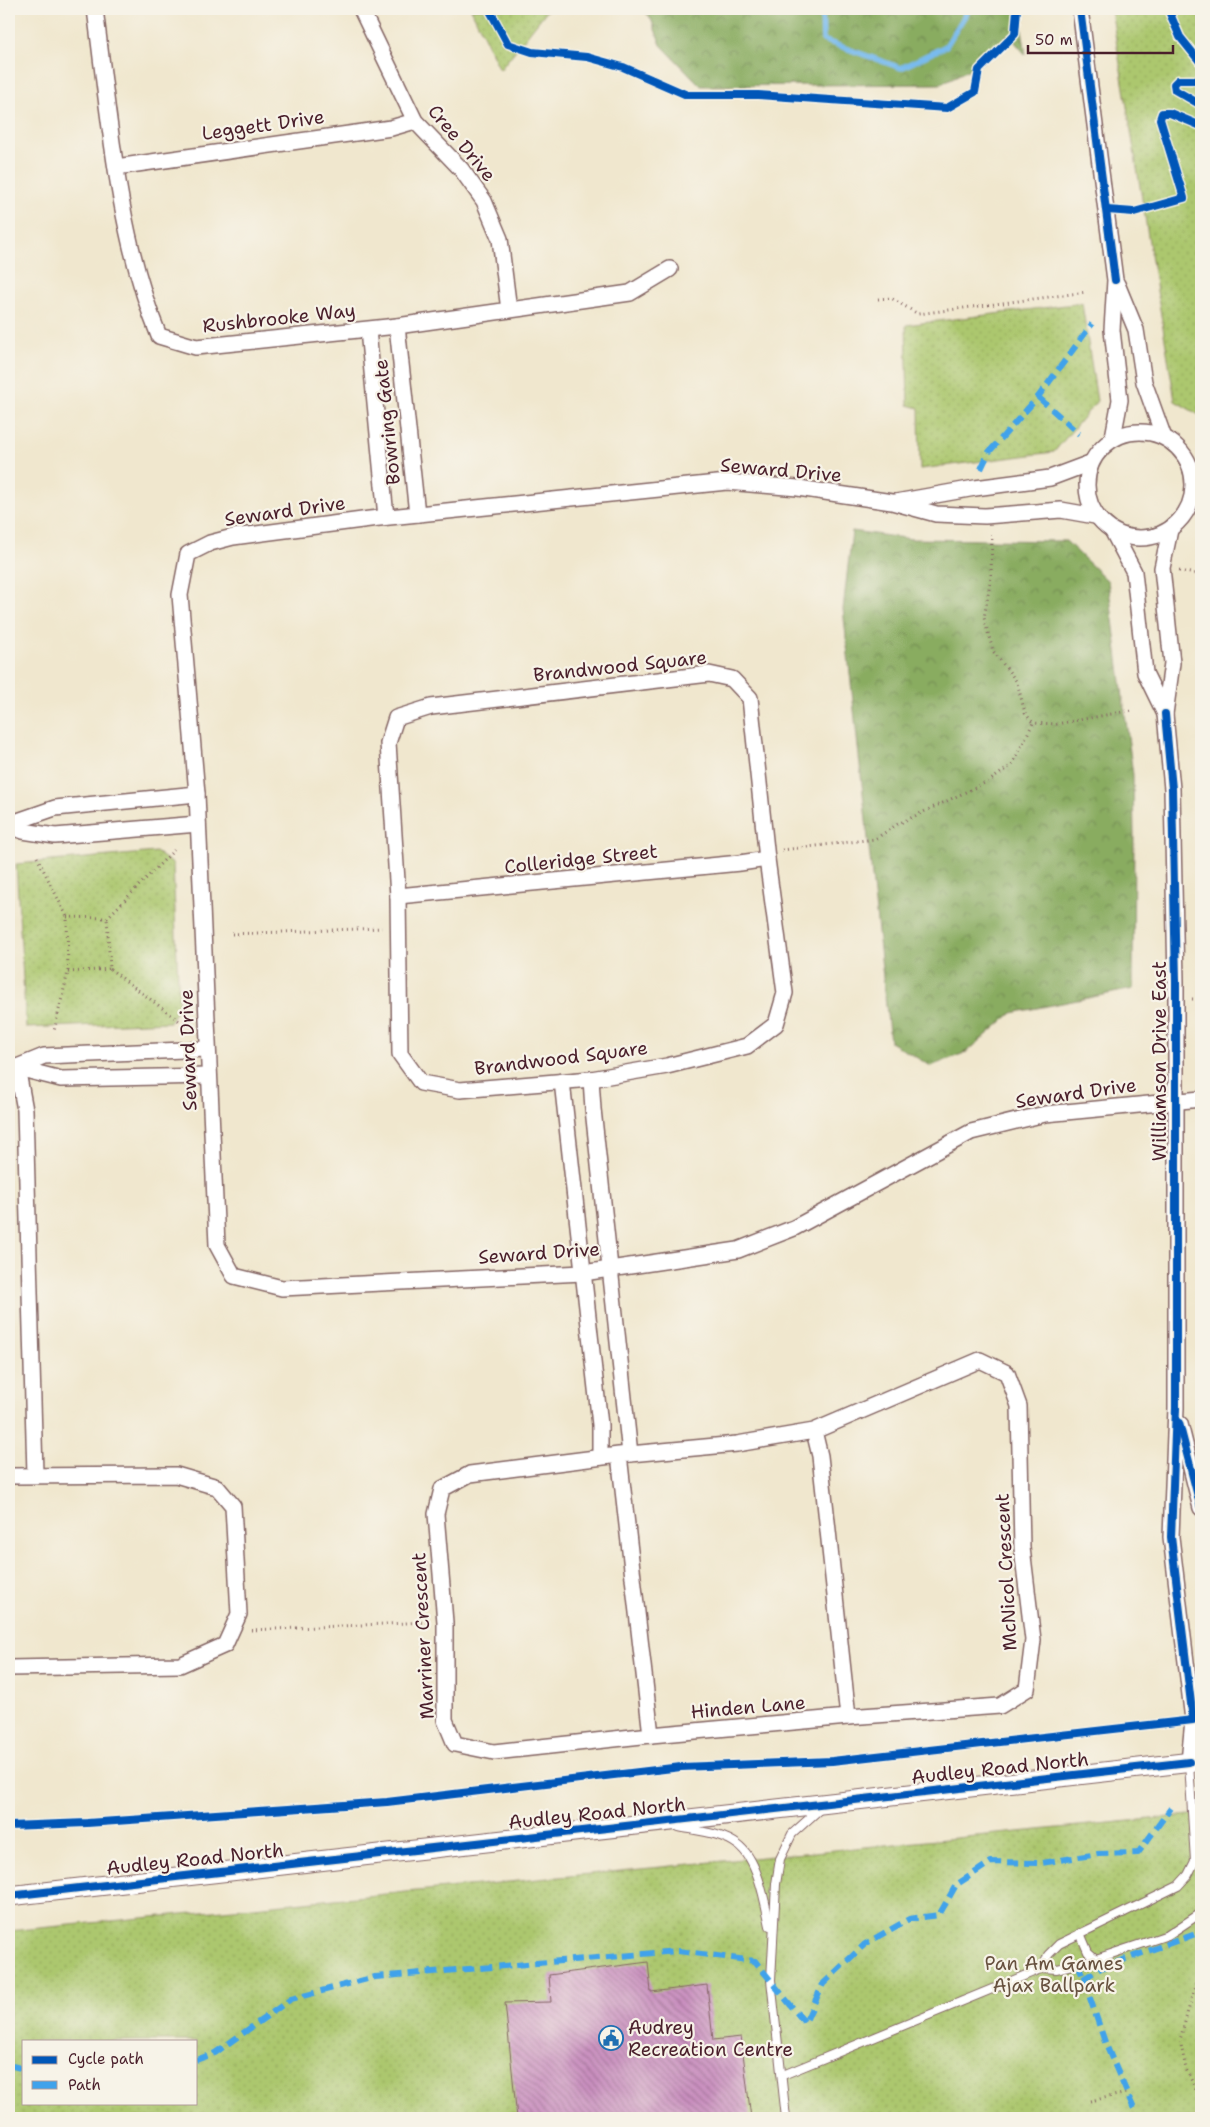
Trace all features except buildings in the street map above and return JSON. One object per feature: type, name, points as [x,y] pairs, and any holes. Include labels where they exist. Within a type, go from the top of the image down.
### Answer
[{"type":"street","name":"Rushbrooke Way","points":[[95,9],[119,191],[146,305],[159,336],[196,347],[368,330],[630,293],[670,269]]},
{"type":"street","name":"Cree Drive","points":[[360,9],[415,121],[461,169],[484,201],[500,239],[509,310]]},
{"type":"street","points":[[1080,12],[1116,280],[1112,330],[1120,400],[1113,437]]},
{"type":"street","name":"Leggett Drive","points":[[116,166],[391,128],[415,121]]},
{"type":"street","points":[[1116,280],[1136,330],[1144,382],[1163,435],[1185,455],[1194,483],[1187,512]]},
{"type":"street","name":"Bowring Gate","points":[[397,326],[417,514]]},
{"type":"street","name":"Bowring Gate","points":[[368,330],[386,518]]},
{"type":"street","points":[[1163,435],[1138,430],[1113,437],[1090,462],[1085,490],[1095,516],[1113,532],[1141,540],[1170,530],[1187,512],[1201,506]]},
{"type":"street","points":[[1185,455],[1201,457]]},
{"type":"street","name":"Seward Drive","points":[[892,502],[1050,478],[1090,462]]},
{"type":"street","name":"Seward Drive","points":[[1095,516],[1061,510],[985,516],[936,514],[892,502],[798,488],[727,482],[417,514],[233,537],[210,543],[188,554],[180,595],[197,794],[205,935],[207,1049],[217,1244],[234,1276],[282,1288],[582,1273],[738,1250],[794,1228],[971,1132],[1045,1114],[1201,1099]]},
{"type":"street","name":"Williamson Drive East","points":[[1170,530],[1162,568],[1172,663],[1165,714],[1172,789],[1176,1101],[1176,1408],[1171,1537],[1193,1720],[1195,1762]]},
{"type":"street","name":"Williamson Drive East","points":[[1113,532],[1134,572],[1145,673],[1165,714]]},
{"type":"street","name":"Brandwood Square","points":[[709,674],[732,679],[750,698],[767,855],[785,993],[776,1024],[747,1046],[667,1066],[592,1078],[460,1090],[421,1084],[400,1054],[398,896],[388,743],[396,718],[431,707],[709,674]]},
{"type":"street","points":[[9,825],[56,808],[197,794]]},
{"type":"street","points":[[9,825],[23,831],[55,836],[198,824]]},
{"type":"street","name":"Colleridge Street","points":[[398,896],[767,855]]},
{"type":"street","points":[[13,1066],[44,1056],[207,1049]]},
{"type":"street","points":[[13,1066],[61,1079],[209,1076]]},
{"type":"street","points":[[13,1066],[25,1110],[35,1474]]},
{"type":"street","points":[[592,1078],[651,1735]]},
{"type":"street","points":[[562,1081],[600,1425],[600,1457]]},
{"type":"street","name":"McNicol Crescent","points":[[625,1454],[737,1444],[814,1431],[980,1360],[1007,1373],[1019,1406],[1022,1548],[1034,1640],[1027,1689],[1000,1706],[848,1717]]},
{"type":"street","name":"Williamson Drive East","points":[[1176,1408],[1201,1508]]},
{"type":"street","points":[[814,1431],[820,1456],[848,1717]]},
{"type":"street","name":"Marriner Crescent","points":[[625,1454],[470,1474],[442,1489],[436,1514],[445,1622],[444,1720],[456,1744],[494,1752],[651,1735]]},
{"type":"street","points":[[9,1476],[35,1474],[176,1475],[217,1487],[233,1506],[238,1614],[225,1645],[180,1665],[9,1668]]},
{"type":"street","name":"Hinden Lane","points":[[651,1735],[848,1717]]},
{"type":"street","name":"Audley Road North","points":[[9,1896],[1195,1762]]},
{"type":"lane","points":[[1043,1968],[1048,1955],[1060,1944],[1178,1886],[1188,1875],[1196,1861],[1195,1762]]},
{"type":"lane","points":[[786,2118],[783,2075],[771,1980],[776,1884],[780,1859],[792,1834],[826,1804]]},
{"type":"lane","points":[[659,1822],[716,1834],[739,1845],[756,1870],[772,1933]]},
{"type":"lane","points":[[783,2075],[1043,1968],[1057,1969],[1096,1959],[1168,1936],[1201,1913]]},
{"type":"lane","points":[[1080,1933],[1088,1952],[1096,1959]]},
{"type":"path","points":[[878,299],[892,298],[918,314],[1087,292]]},
{"type":"path","points":[[992,534],[991,577],[984,618],[993,650],[1017,682],[1026,713],[1033,723]]},
{"type":"path","points":[[1033,723],[1057,724],[1133,710]]},
{"type":"path","points":[[767,855],[875,839],[898,824],[991,780],[1012,765],[1033,723]]},
{"type":"path","points":[[67,917],[107,918],[174,850]]},
{"type":"path","points":[[37,857],[67,917],[68,972],[54,1031]]},
{"type":"path","points":[[107,918],[110,969]]},
{"type":"path","points":[[232,934],[397,927]]},
{"type":"path","points":[[68,972],[110,969],[182,1023]]},
{"type":"path","points":[[231,1631],[445,1622]]},
{"type":"path","points":[[1201,1964],[1180,2040],[1186,2069],[1201,2100]]},
{"type":"path","points":[[1090,2101],[1127,2093]]},
{"type":"green space","points":[[471,9],[548,9],[500,70]]},
{"type":"green space","points":[[643,9],[1019,9],[1026,55],[1008,34],[982,63],[940,84],[701,86],[661,45],[651,19]]},
{"type":"green space","points":[[1111,9],[1201,9],[1201,416],[1175,401]]},
{"type":"green space","points":[[1082,303],[1097,401],[1054,452],[920,469],[919,408],[908,405],[906,325]]},
{"type":"green space","points":[[852,531],[912,539],[1066,541],[1108,581],[1133,775],[1133,989],[1012,1013],[967,1052],[931,1066],[890,1042],[843,609]]},
{"type":"green space","points":[[156,852],[173,864],[179,1007],[170,1022],[26,1028],[16,864]]},
{"type":"green space","name":"Pan Am Games Ajax Ballpark","points":[[1201,1814],[1201,2118],[9,2118],[9,1931]]},
{"type":"waterway","points":[[822,9],[823,40],[901,68],[946,46],[969,9]]},
{"type":"marked path","points":[[981,469],[989,452],[1038,397],[1092,324]]},
{"type":"marked path","points":[[1038,397],[1079,434]]},
{"type":"marked path","points":[[198,2059],[215,2053],[291,1999],[375,1977],[678,1951],[755,1961],[805,2023],[823,1984],[865,1944],[909,1919],[939,1915],[956,1885],[991,1862],[1041,1863],[1098,1854],[1138,1853],[1171,1808]]},
{"type":"marked path","points":[[1083,1979],[1101,1968],[1201,1932]]},
{"type":"marked path","points":[[1078,1963],[1106,2045],[1138,2118]]},
{"type":"marked path","points":[[9,2065],[22,2068]]},
{"type":"cycle path","points":[[489,9],[508,44],[532,52],[587,57],[623,67],[687,95],[758,95],[947,108],[975,92],[979,70],[1015,34],[1017,9]]},
{"type":"cycle path","points":[[1080,9],[1115,280]]},
{"type":"cycle path","points":[[1168,9],[1180,37],[1201,63]]},
{"type":"cycle path","points":[[1201,80],[1178,80],[1174,84],[1175,90],[1201,105]]},
{"type":"cycle path","points":[[1107,210],[1134,212],[1184,198],[1160,119],[1162,113],[1170,113],[1201,126]]},
{"type":"cycle path","points":[[9,1826],[87,1823],[387,1802],[681,1767],[832,1761],[1193,1720],[1171,1537],[1176,1408],[1176,982],[1172,789],[1165,714]]},
{"type":"cycle path","points":[[1179,1423],[1201,1508]]},
{"type":"cycle path","points":[[9,1896],[1189,1762]]},
{"type":"place","name":"Audrey Recreation Centre","points":[[611,2038]]}]
